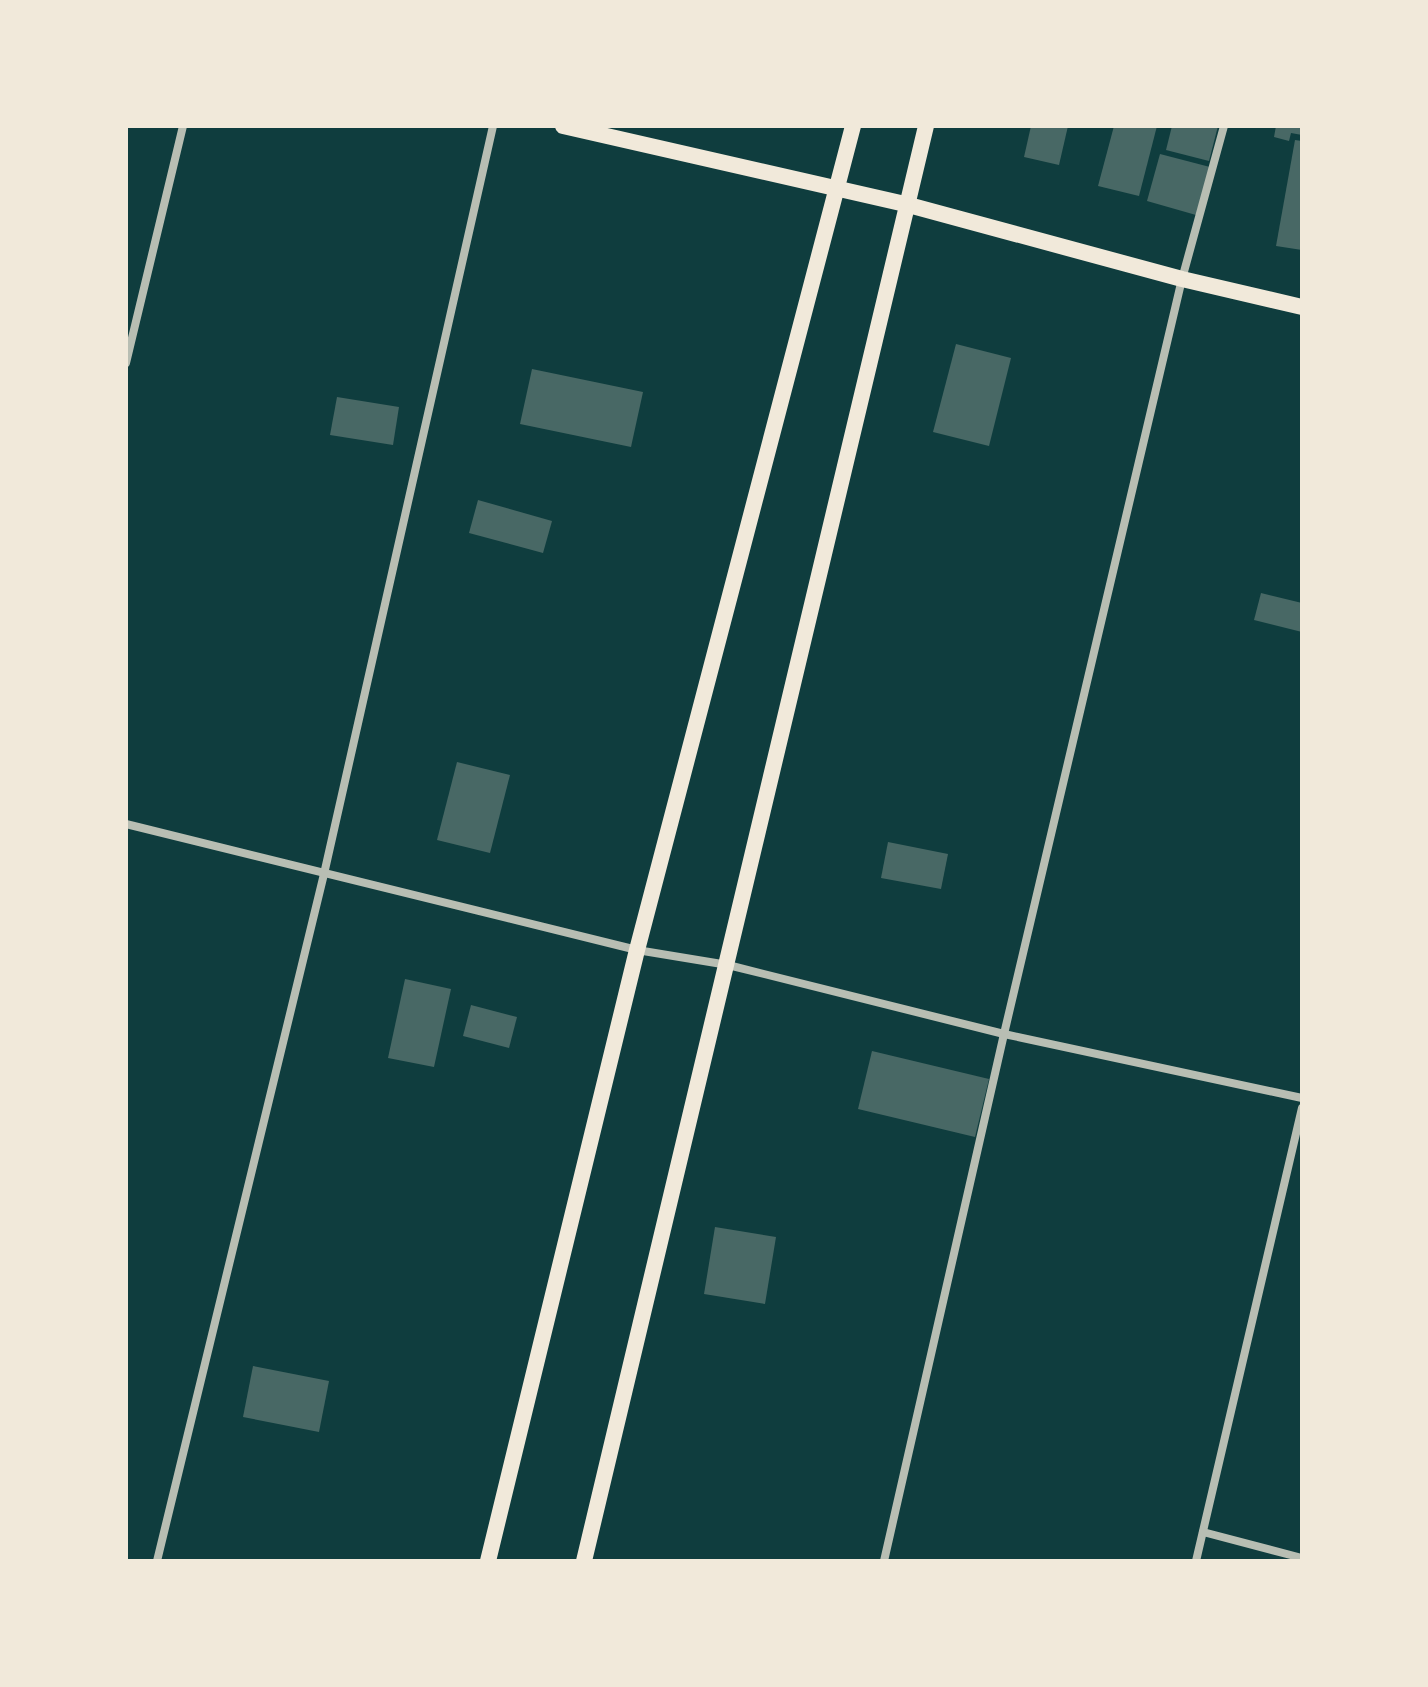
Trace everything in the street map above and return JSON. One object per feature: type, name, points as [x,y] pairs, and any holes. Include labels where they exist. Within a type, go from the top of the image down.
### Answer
[{"type":"main road","points":[[563,126],[905,204],[1182,279],[1302,307]]},
{"type":"main road","points":[[488,1561],[637,950],[853,126]]},
{"type":"main road","points":[[584,1561],[926,126]]},
{"type":"street","points":[[126,363],[183,126]]},
{"type":"street","points":[[157,1561],[324,874],[493,126]]},
{"type":"street","points":[[884,1561],[1004,1034],[1182,279],[1224,126]]},
{"type":"street","points":[[126,824],[637,950],[728,965],[1004,1034],[1302,1098]]},
{"type":"street","points":[[1196,1561],[1302,1108]]},
{"type":"street","points":[[1203,1532],[1302,1558]]},
{"type":"building","points":[[1031,126],[1068,126],[1059,165],[1024,157]]},
{"type":"building","points":[[1114,126],[1157,126],[1139,196],[1098,186]]},
{"type":"building","points":[[1172,126],[1218,126],[1209,161],[1166,150]]},
{"type":"building","points":[[1276,126],[1302,126],[1302,135],[1291,133],[1289,141],[1274,137]]},
{"type":"building","points":[[1295,140],[1302,141],[1302,250],[1276,246]]},
{"type":"building","points":[[1160,154],[1210,167],[1196,215],[1147,201]]},
{"type":"building","points":[[956,344],[1011,358],[989,446],[933,432]]},
{"type":"building","points":[[532,369],[643,392],[631,447],[520,424]]},
{"type":"building","points":[[337,397],[399,407],[393,445],[330,435]]},
{"type":"building","points":[[478,500],[552,521],[543,553],[469,533]]},
{"type":"building","points":[[1261,593],[1302,603],[1302,632],[1254,620]]},
{"type":"building","points":[[457,762],[510,775],[490,853],[437,840]]},
{"type":"building","points":[[888,842],[948,854],[941,889],[881,878]]},
{"type":"building","points":[[405,979],[451,989],[434,1067],[388,1058]]},
{"type":"building","points":[[471,1005],[517,1017],[509,1048],[463,1036]]},
{"type":"building","points":[[872,1051],[989,1079],[975,1137],[858,1109]]},
{"type":"building","points":[[715,1227],[776,1237],[765,1304],[704,1294]]},
{"type":"building","points":[[253,1366],[329,1381],[319,1432],[243,1417]]}]
